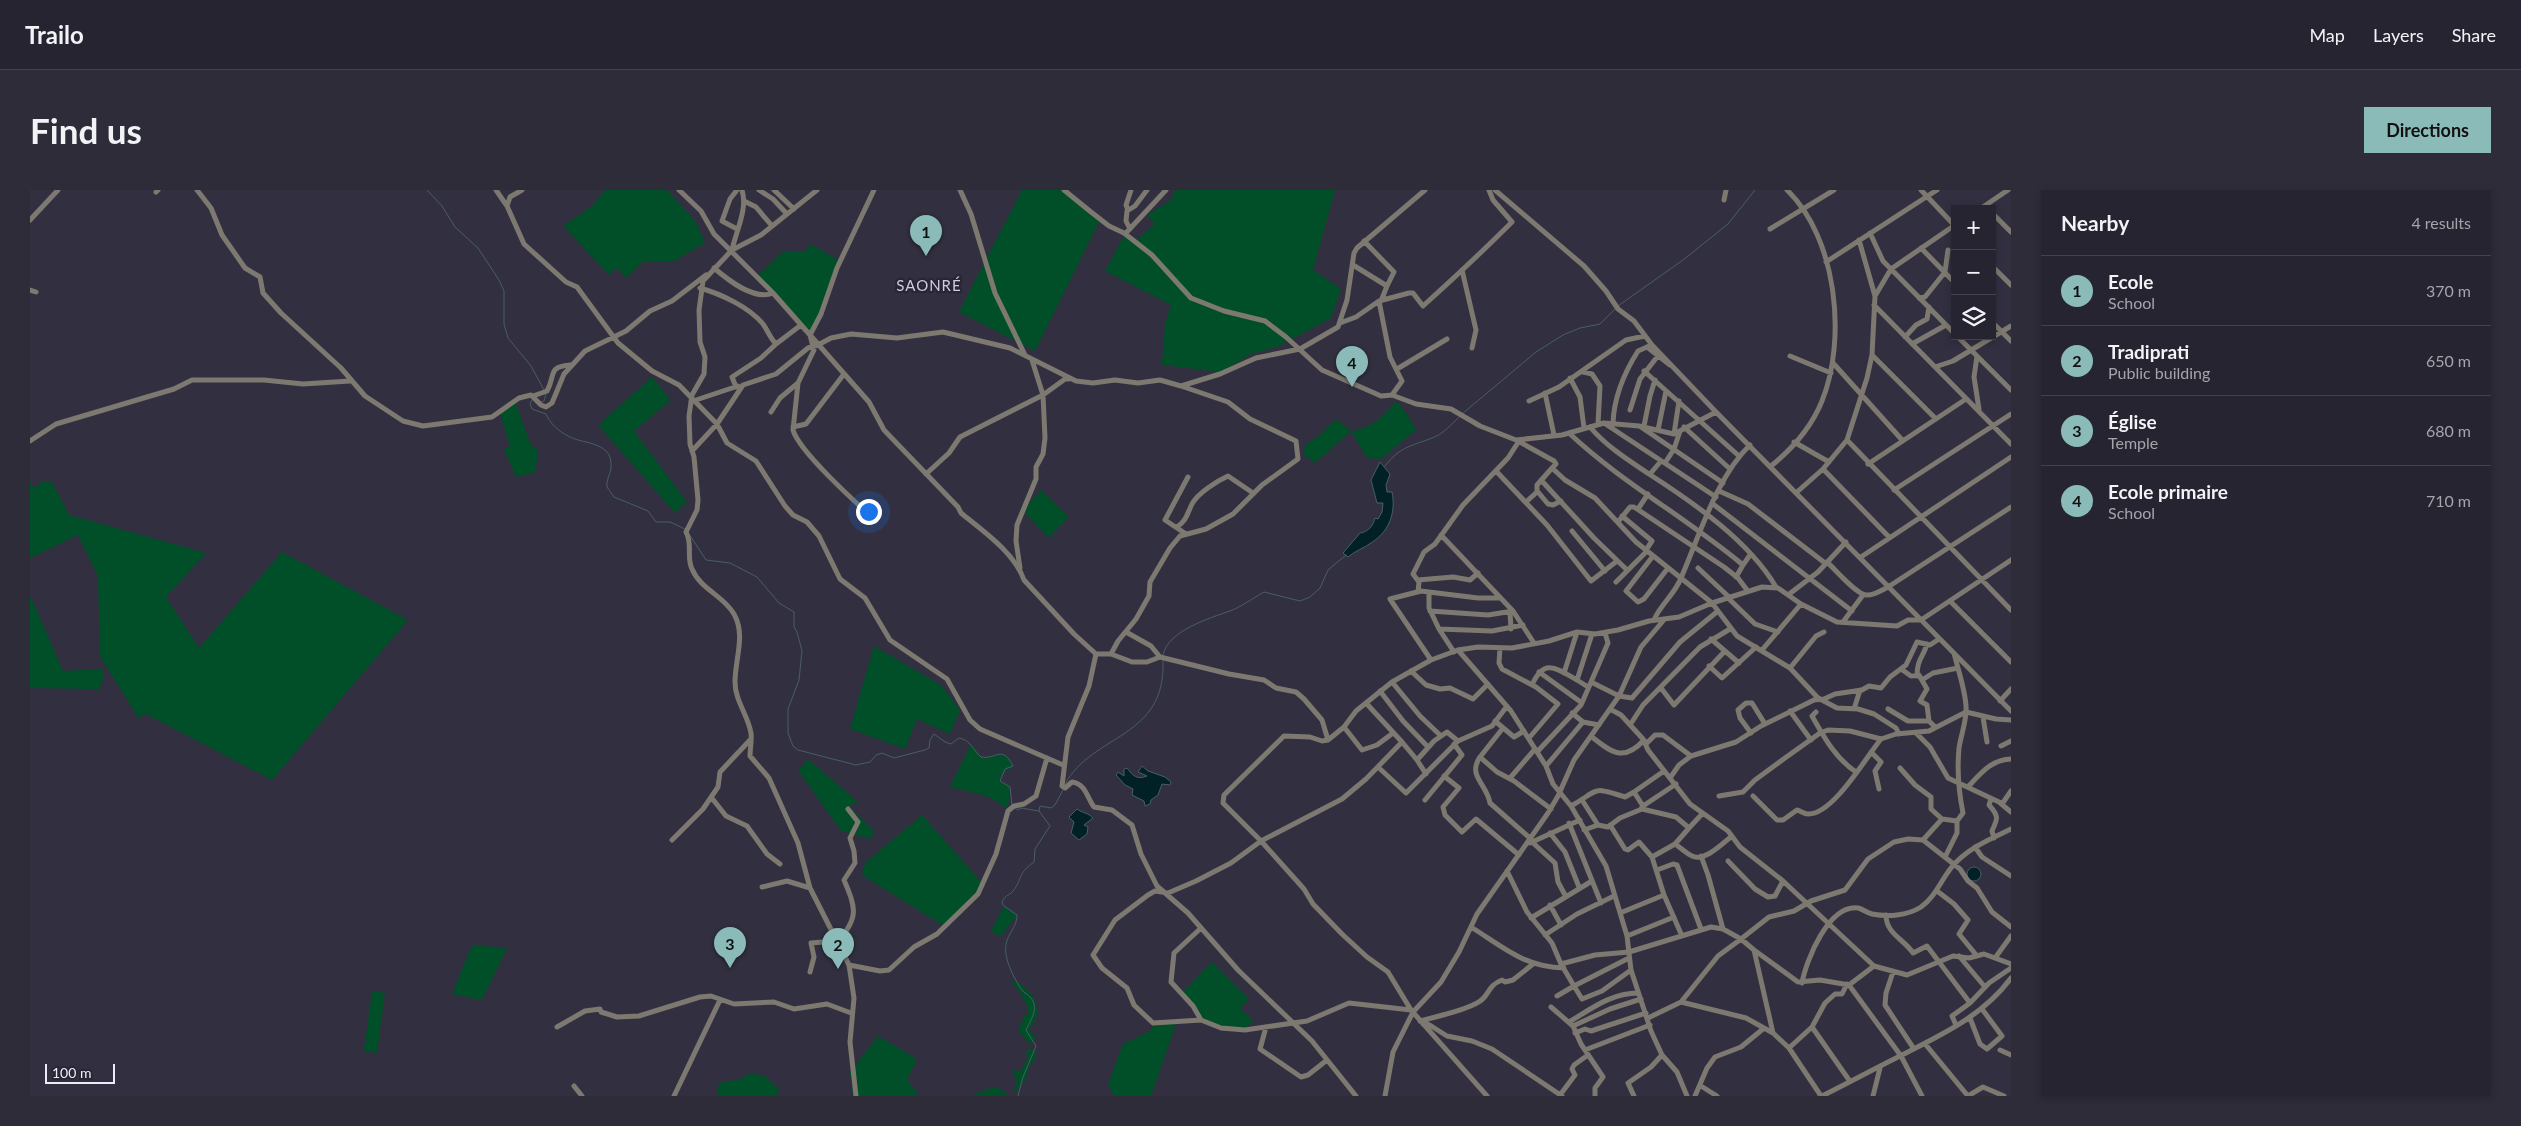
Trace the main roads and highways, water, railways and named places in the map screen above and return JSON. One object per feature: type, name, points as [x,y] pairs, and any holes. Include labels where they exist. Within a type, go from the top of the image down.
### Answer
[{"type":"waterway","points":[[427,190],[442,206],[455,227],[478,248],[499,280],[504,291],[504,324],[508,338],[531,366],[544,390]]},
{"type":"waterway","points":[[1618,306],[1683,260],[1728,224],[1755,190]]},
{"type":"waterway","points":[[1462,414],[1536,352],[1563,335],[1580,328],[1600,324],[1615,309]]},
{"type":"waterway","points":[[541,402],[544,401],[546,394]]},
{"type":"waterway","points":[[532,400],[530,404],[532,409],[546,414],[552,424],[561,432],[574,439],[594,444],[606,451],[610,457],[611,467],[607,487],[614,497],[648,511],[656,522],[670,522],[685,529]]},
{"type":"waterway","points":[[1385,466],[1396,454],[1439,434],[1460,416]]},
{"type":"waterway","points":[[689,534],[706,560],[730,563],[757,577],[779,603],[794,612],[794,627],[802,651],[799,680],[788,709],[788,733],[793,746],[798,750],[856,765],[870,762],[876,755],[882,753],[894,758],[925,750],[929,748],[930,740],[934,734],[951,744],[959,738],[963,739],[981,757],[1002,754],[1009,759],[1013,766],[1005,769],[1000,781],[1010,787],[1012,805]]},
{"type":"waterway","points":[[1163,655],[1172,639],[1181,632],[1243,605],[1264,592],[1300,601],[1310,597],[1320,588],[1328,570],[1346,555]]},
{"type":"waterway","points":[[1065,784],[1077,767],[1141,721],[1153,706],[1161,687],[1163,661]]},
{"type":"waterway","points":[[1018,1096],[1023,1077],[1036,1046],[1026,1030],[1033,1014],[1034,1006],[1031,998],[1017,983],[1008,963],[1006,945],[1015,925],[1017,915],[1002,903],[1016,887],[1025,870],[1034,862],[1035,849],[1050,826],[1039,811],[1040,806],[1051,808],[1055,805],[1063,790]]},
{"type":"waterway","points":[[1015,808],[1018,810],[1021,808],[1039,811]]},
{"type":"place","name":"Ecole","points":[[926,256]]},
{"type":"place","name":"Ecole primaire","points":[[1352,387]]},
{"type":"place","name":"Église","points":[[730,968]]},
{"type":"place","name":"Tradiprati","points":[[838,969]]},
{"type":"district","name":"SAONRÉ","points":[[929,286]]}]
